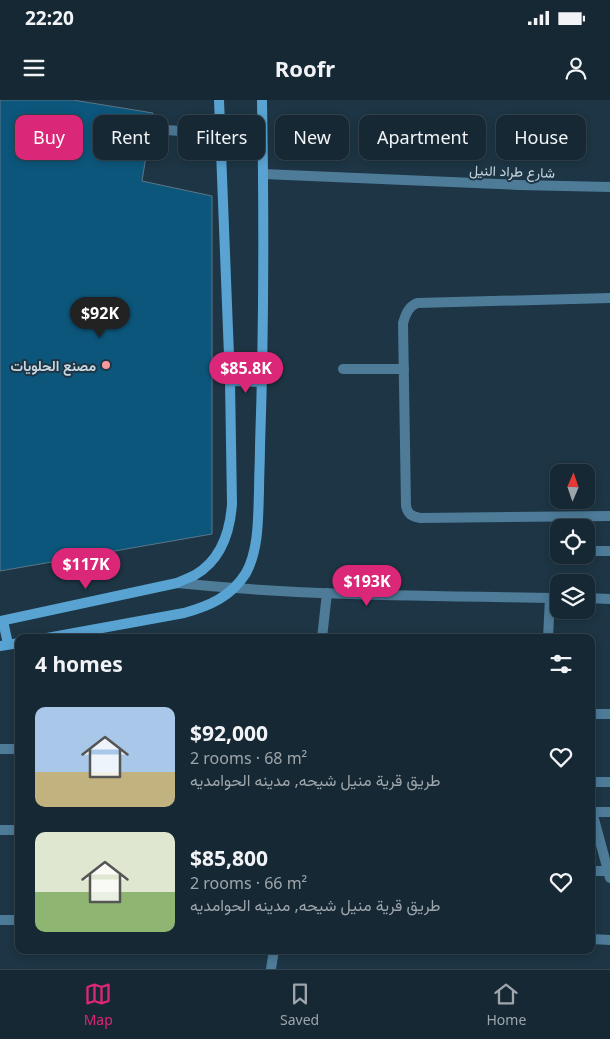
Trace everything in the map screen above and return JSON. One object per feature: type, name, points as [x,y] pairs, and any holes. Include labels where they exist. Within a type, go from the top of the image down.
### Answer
[{"type":"main road","points":[[219,100],[219,115]]},
{"type":"main road","points":[[69,634],[202,608],[219,600],[234,588],[246,573],[253,555],[259,504],[262,382],[262,100]]},
{"type":"main road","points":[[9,644],[2,621],[177,583],[196,574],[213,560],[224,542],[230,522],[232,504],[230,381],[221,160]]},
{"type":"main road","points":[[230,381],[262,382]]},
{"type":"street","name":"شارع طراد النيل","points":[[263,174],[610,187]]},
{"type":"street","points":[[610,298],[417,303],[407,311],[403,323],[406,506],[412,516],[420,518],[610,516]]},
{"type":"street","points":[[343,370],[404,369]]},
{"type":"street","points":[[595,551],[610,551]]},
{"type":"street","points":[[177,583],[327,593],[550,598]]},
{"type":"street","points":[[322,634],[327,593]]},
{"type":"street","points":[[595,598],[610,598]]},
{"type":"street","points":[[549,634],[551,619]]},
{"type":"street","points":[[595,714],[610,714]]},
{"type":"street","points":[[0,749],[15,749]]},
{"type":"street","points":[[595,782],[610,782]]},
{"type":"street","points":[[595,810],[610,812]]},
{"type":"street","points":[[595,821],[609,873],[595,871]]},
{"type":"street","points":[[0,830],[15,830]]},
{"type":"street","points":[[0,920],[15,920]]},
{"type":"street","points":[[595,940],[610,940]]},
{"type":"street","points":[[271,969],[273,954]]},
{"type":"building","name":"مصنع الحلويات","points":[[0,100],[73,100],[153,113],[153,115],[93,115],[93,160],[145,160],[142,181],[212,196],[212,534],[0,571]]},
{"type":"place","name":"مصنع الحلويات","points":[[106,365]]}]
